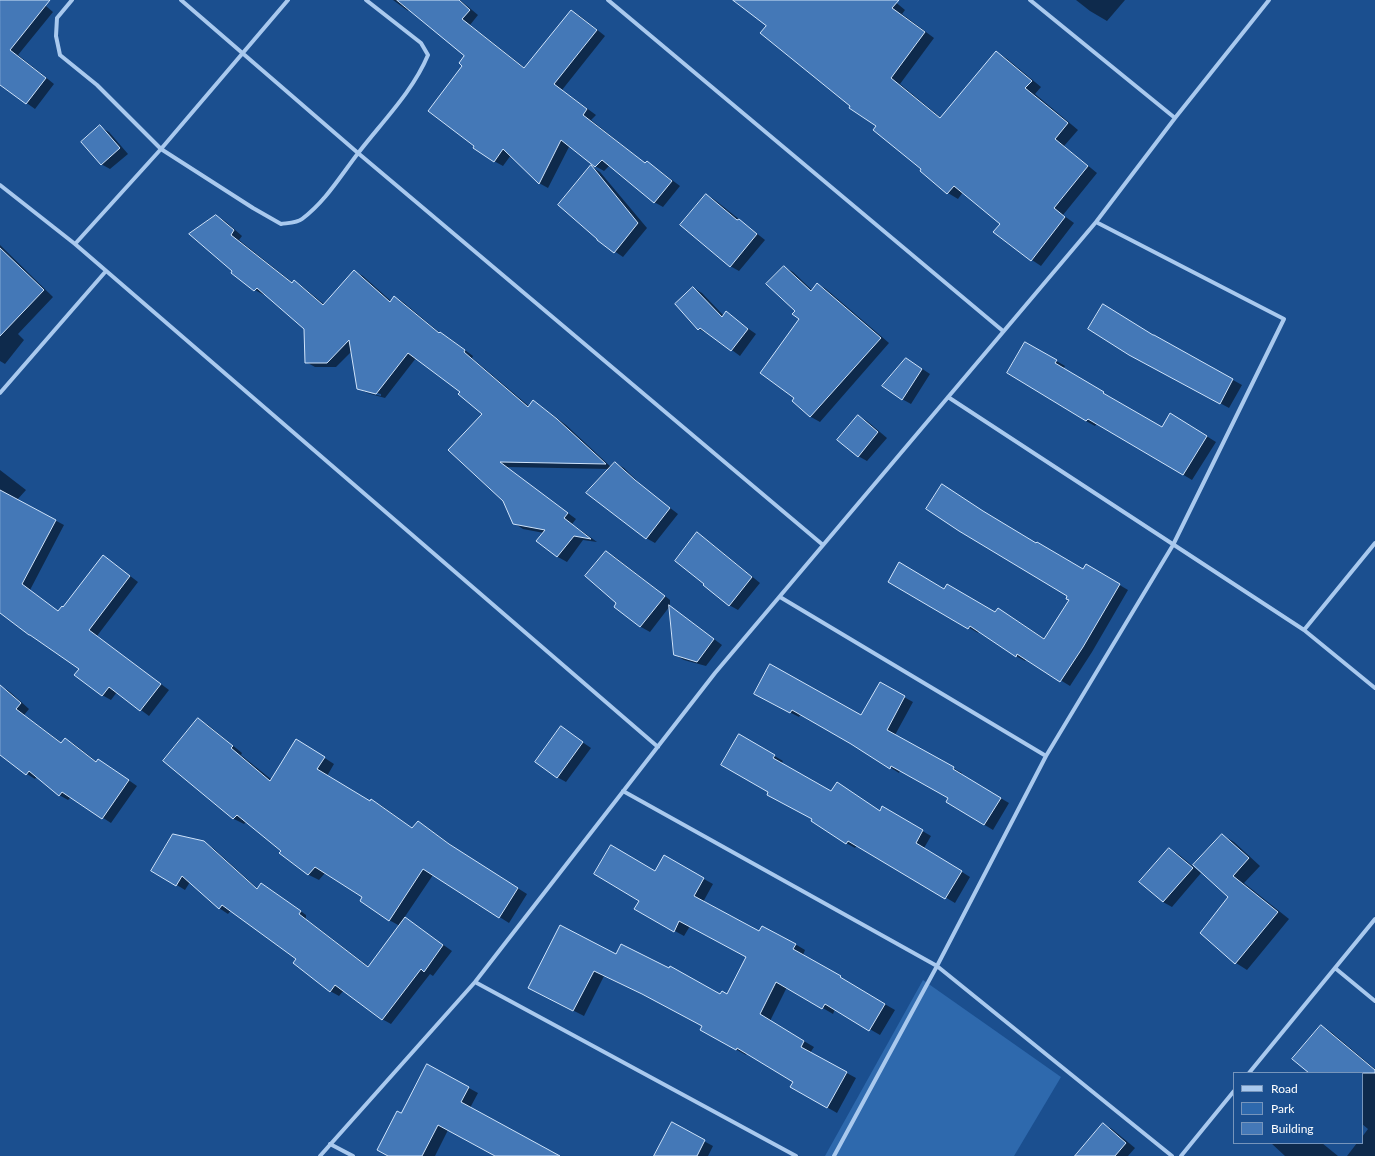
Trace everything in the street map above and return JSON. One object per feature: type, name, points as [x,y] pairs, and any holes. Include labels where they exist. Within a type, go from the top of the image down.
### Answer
[{"type":"street","points":[[72,0],[57,18],[56,36],[60,55],[97,85],[161,149],[253,208],[281,224],[300,220],[324,199],[358,153],[392,112],[422,69],[428,55],[421,43],[366,0]]},
{"type":"street","points":[[181,0],[358,153],[823,544]]},
{"type":"street","points":[[75,244],[161,149],[288,0]]},
{"type":"street","points":[[608,0],[1003,331]]},
{"type":"street","points":[[1030,0],[1175,118]]},
{"type":"street","points":[[320,1156],[475,982],[715,673],[1096,222],[1175,118],[1269,0]]},
{"type":"street","points":[[0,184],[75,244],[658,747]]},
{"type":"street","points":[[834,1156],[937,966],[1046,756],[1173,545],[1284,319],[1096,222]]},
{"type":"street","points":[[0,393],[106,271]]},
{"type":"street","points":[[948,397],[1304,630],[1375,688]]},
{"type":"street","points":[[1304,630],[1375,543]]},
{"type":"street","points":[[780,597],[1046,756]]},
{"type":"street","points":[[623,791],[937,966],[1172,1156]]},
{"type":"street","points":[[1250,1072],[1375,919]]},
{"type":"street","points":[[1335,968],[1375,1000]]},
{"type":"street","points":[[475,982],[796,1156]]},
{"type":"street","points":[[1181,1156],[1233,1092]]},
{"type":"street","points":[[330,1144],[353,1156]]},
{"type":"green space","points":[[923,980],[1061,1077],[1014,1156],[825,1156]]},
{"type":"building","points":[[0,0],[50,0],[10,50],[46,78],[26,104],[0,85]]},
{"type":"building","points":[[397,0],[459,0],[470,10],[462,19],[524,68],[571,10],[597,30],[554,84],[587,109],[583,115],[645,163],[647,161],[672,181],[654,203],[602,160],[595,167],[561,140],[539,184],[503,149],[494,162],[473,148],[474,146],[428,111],[462,66],[459,63],[464,56]]},
{"type":"building","points":[[733,0],[899,0],[892,8],[925,32],[891,78],[940,118],[996,51],[1032,81],[1025,88],[1068,123],[1055,139],[1088,166],[1054,208],[1065,217],[1031,261],[993,232],[1000,224],[954,186],[947,194],[920,171],[921,169],[873,130],[876,126],[849,108],[850,106],[760,33],[766,26]]},
{"type":"building","points":[[100,125],[120,148],[101,165],[81,142]]},
{"type":"building","points":[[591,165],[638,223],[614,253],[558,205]]},
{"type":"building","points":[[706,194],[737,220],[739,219],[757,234],[730,267],[680,225]]},
{"type":"building","points":[[216,215],[234,230],[231,235],[292,283],[294,280],[323,305],[354,270],[390,302],[394,296],[439,333],[440,332],[465,350],[464,352],[528,407],[533,400],[557,419],[606,464],[500,462],[568,513],[564,518],[591,539],[574,536],[557,557],[536,541],[545,530],[513,524],[503,501],[448,450],[482,414],[458,394],[460,392],[408,353],[376,394],[357,389],[349,340],[327,363],[305,363],[304,329],[257,288],[254,291],[231,273],[232,271],[189,234]]},
{"type":"building","points":[[0,248],[44,290],[0,336]]},
{"type":"building","points":[[784,266],[811,291],[817,283],[881,338],[810,417],[792,401],[794,398],[760,373],[799,319],[792,314],[795,311],[766,284]]},
{"type":"building","points":[[693,287],[722,317],[726,311],[748,329],[731,351],[700,328],[698,330],[675,304]]},
{"type":"building","points":[[1103,304],[1153,335],[1233,379],[1220,404],[1129,355],[1088,329]]},
{"type":"building","points":[[1025,342],[1057,360],[1055,363],[1104,392],[1103,393],[1162,427],[1170,413],[1207,436],[1183,475],[1088,419],[1086,421],[1007,373]]},
{"type":"building","points":[[906,358],[922,369],[902,400],[882,386]]},
{"type":"building","points":[[858,415],[878,432],[858,457],[837,440]]},
{"type":"building","points":[[615,462],[670,508],[646,539],[586,493]]},
{"type":"building","points":[[942,484],[1036,543],[1037,542],[1083,569],[1086,564],[1120,584],[1083,647],[1060,682],[1017,654],[1016,657],[970,626],[968,629],[888,582],[899,562],[944,589],[947,584],[995,612],[998,608],[1044,639],[1069,600],[1066,599],[1067,596],[959,531],[926,509]]},
{"type":"building","points":[[0,490],[56,520],[22,584],[58,611],[62,606],[63,607],[103,555],[130,576],[89,630],[161,684],[140,711],[109,687],[102,696],[74,675],[79,669],[0,613]]},
{"type":"building","points":[[697,532],[752,577],[729,606],[675,561]]},
{"type":"building","points":[[606,551],[665,596],[640,627],[614,607],[616,603],[585,576]]},
{"type":"building","points":[[669,605],[714,639],[697,662],[674,655]]},
{"type":"building","points":[[770,664],[861,715],[880,682],[905,696],[887,730],[954,767],[953,769],[1001,798],[984,825],[946,802],[948,798],[891,766],[890,769],[851,744],[792,710],[790,713],[754,694]]},
{"type":"building","points":[[0,685],[21,703],[16,709],[61,743],[65,738],[96,762],[98,759],[129,780],[102,819],[62,792],[59,796],[29,771],[26,775],[0,755]]},
{"type":"building","points":[[198,718],[233,746],[231,748],[270,781],[296,739],[325,757],[317,769],[370,801],[371,799],[412,828],[418,821],[449,844],[518,888],[499,918],[423,869],[389,921],[360,901],[362,897],[315,867],[308,875],[279,853],[281,851],[237,815],[233,819],[163,761]]},
{"type":"building","points":[[561,726],[583,742],[557,778],[535,762]]},
{"type":"building","points":[[739,734],[775,755],[773,758],[831,791],[837,782],[880,811],[882,806],[923,830],[916,843],[962,871],[945,899],[848,841],[846,844],[811,821],[812,819],[767,795],[768,792],[721,765]]},
{"type":"building","points":[[173,834],[204,841],[257,889],[261,883],[301,911],[299,914],[368,967],[405,917],[443,945],[424,972],[421,969],[382,1020],[335,985],[330,992],[293,963],[296,959],[222,905],[219,909],[182,876],[176,886],[151,871]]},
{"type":"building","points":[[1222,834],[1249,858],[1233,876],[1278,912],[1235,964],[1200,933],[1228,897],[1193,865]]},
{"type":"building","points":[[611,845],[655,871],[664,855],[704,878],[694,896],[759,931],[762,926],[796,944],[793,949],[841,976],[840,977],[885,1004],[869,1031],[825,1004],[822,1009],[776,982],[760,1014],[804,1041],[801,1047],[847,1072],[827,1108],[790,1087],[793,1082],[737,1048],[736,1050],[700,1030],[702,1026],[642,994],[594,971],[573,1011],[528,988],[560,925],[616,954],[621,944],[669,968],[670,966],[720,994],[722,991],[727,994],[746,957],[679,921],[674,932],[634,909],[639,901],[594,874]]},
{"type":"building","points":[[1169,848],[1193,868],[1163,902],[1139,882]]},
{"type":"building","points":[[1321,1025],[1375,1070],[1375,1073],[1308,1072],[1292,1059]]},
{"type":"building","points":[[427,1064],[469,1087],[461,1102],[560,1156],[495,1156],[438,1125],[422,1156],[388,1156],[377,1150],[397,1111],[401,1113]]},
{"type":"building","points":[[672,1122],[705,1140],[697,1156],[654,1156]]},
{"type":"building","points":[[1103,1123],[1126,1143],[1115,1156],[1075,1156]]}]
